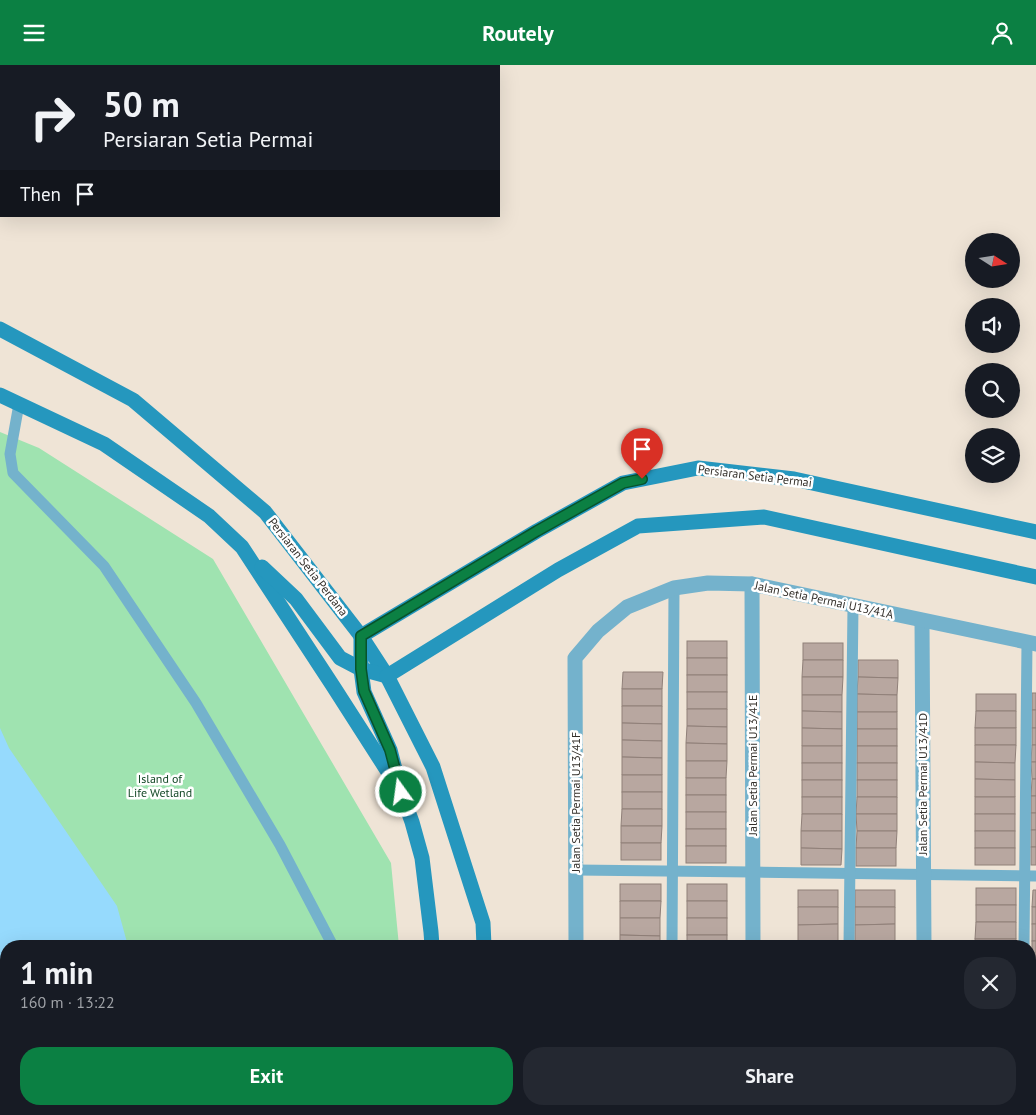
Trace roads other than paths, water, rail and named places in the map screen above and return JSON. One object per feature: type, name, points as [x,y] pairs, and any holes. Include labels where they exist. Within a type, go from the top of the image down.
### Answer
[{"type":"main road","name":"Persiaran Setia Perdana","points":[[0,329],[133,400],[265,512],[361,636],[387,676],[433,767],[483,923],[484,940]]},
{"type":"main road","points":[[0,395],[104,444],[209,516],[296,599],[340,658],[361,669],[387,676],[558,571],[638,526],[764,517],[1036,577]]},
{"type":"main road","name":"Persiaran Setia Permai","points":[[361,636],[537,531],[623,483],[698,468],[794,479],[1036,532]]},
{"type":"main road","points":[[242,547],[401,792]]},
{"type":"main road","points":[[361,636],[361,669],[364,691],[390,750],[422,858],[432,940]]},
{"type":"street","name":"Jalan Setia Permai U13/41A","points":[[575,658],[598,631],[627,607],[674,588],[708,583],[752,584],[1031,643]]},
{"type":"street","name":"Jalan Setia Permai U13/41E","points":[[752,584],[753,940]]},
{"type":"street","name":"Jalan Setia Permai U13/41D","points":[[922,621],[924,940]]},
{"type":"street","name":"Jalan Setia Permai U13/41F","points":[[575,658],[576,940]]},
{"type":"lane","points":[[19,404],[10,453],[13,473],[104,566],[196,703],[280,845],[330,940]]},
{"type":"lane","points":[[672,940],[674,588]]},
{"type":"lane","points":[[849,940],[853,606]]},
{"type":"lane","points":[[1025,940],[1030,876],[1031,643]]},
{"type":"lane","points":[[576,871],[1030,876]]},
{"type":"water","points":[[0,728],[9,748],[117,906],[126,940],[0,940]]},
{"type":"park label","name":"Island of Life Wetland","points":[[160,786]]}]
